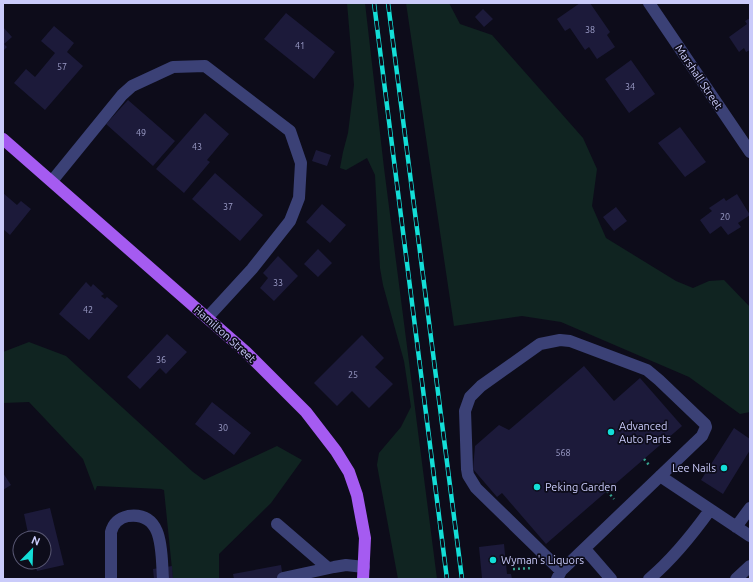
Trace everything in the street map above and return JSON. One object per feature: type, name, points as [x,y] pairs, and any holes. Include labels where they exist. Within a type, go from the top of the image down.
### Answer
[{"type":"main road","name":"Hamilton Street","points":[[3,139],[246,352],[288,392],[306,412],[336,451],[348,472],[357,495],[365,538],[363,573]]},
{"type":"street","name":"Marshall Street","points":[[649,3],[750,152]]},
{"type":"street","points":[[52,181],[122,94],[132,86],[173,66],[205,66],[290,131],[301,163],[299,198],[290,221],[252,269],[207,318]]},
{"type":"street","points":[[551,341],[570,341],[647,370],[705,424],[706,427],[702,436],[585,549],[559,575],[476,488],[468,475],[465,411],[470,397],[475,391],[540,344],[551,341]]},
{"type":"street","points":[[660,476],[750,536]]},
{"type":"street","points":[[736,527],[750,508]]},
{"type":"street","points":[[649,579],[674,556],[690,538],[710,510]]},
{"type":"street","points":[[103,579],[104,556],[112,526],[124,517],[133,516],[141,516],[149,520],[158,532],[163,579]]},
{"type":"street","points":[[277,524],[328,568]]},
{"type":"street","points":[[111,532],[111,579]]},
{"type":"street","points":[[585,549],[611,579]]},
{"type":"street","points":[[283,578],[346,565],[363,573]]},
{"type":"street","points":[[736,579],[750,566]]},
{"type":"green space","points":[[347,3],[365,3],[384,168],[437,579],[398,579],[377,465],[379,453],[401,427],[411,407],[404,361],[383,285],[380,268],[375,175],[367,158],[346,170],[340,168],[348,133],[354,85]]},
{"type":"green space","points":[[406,3],[449,3],[460,24],[492,35],[583,138],[597,169],[592,206],[606,238],[676,281],[693,288],[709,281],[724,280],[750,307],[750,412],[740,414],[689,377],[561,322],[522,316],[454,326]]},
{"type":"green space","points":[[29,342],[66,356],[193,472],[204,480],[277,446],[302,460],[271,503],[219,554],[219,579],[173,579],[164,490],[97,486],[95,491],[83,459],[29,402],[3,403],[3,352]]},
{"type":"building","points":[[580,3],[590,3],[610,32],[607,35],[615,47],[597,59],[589,47],[585,50],[570,28],[565,31],[557,19]]},
{"type":"building","points":[[483,9],[493,19],[484,27],[475,17]]},
{"type":"building","points":[[286,13],[335,52],[314,79],[264,39]]},
{"type":"building","points":[[750,18],[750,50],[746,52],[744,48],[739,52],[729,37],[747,24],[745,21]]},
{"type":"building","points":[[54,26],[74,43],[67,52],[83,66],[45,110],[14,83],[26,69],[35,77],[55,53],[41,41]]},
{"type":"building","points":[[3,27],[12,37],[4,44],[7,47],[3,51]]},
{"type":"building","points":[[631,60],[655,94],[629,113],[605,79]]},
{"type":"building","points":[[128,100],[175,141],[153,166],[106,124]]},
{"type":"building","points":[[205,113],[229,134],[207,160],[210,162],[184,193],[156,169]]},
{"type":"building","points":[[680,127],[706,162],[685,177],[658,143]]},
{"type":"building","points":[[316,150],[331,155],[327,166],[312,161]]},
{"type":"building","points":[[215,173],[263,215],[240,241],[192,199]]},
{"type":"building","points":[[3,193],[17,205],[21,201],[31,209],[10,235],[3,229]]},
{"type":"building","points":[[737,194],[750,215],[738,223],[741,227],[728,235],[721,226],[710,234],[700,220],[712,211],[709,208],[724,198],[726,201]]},
{"type":"building","points":[[322,204],[346,225],[330,243],[306,222]]},
{"type":"building","points":[[616,207],[627,221],[614,231],[603,217]]},
{"type":"building","points":[[318,249],[332,263],[318,277],[304,264]]},
{"type":"building","points":[[278,256],[298,276],[274,301],[260,288],[268,278],[263,273]]},
{"type":"building","points":[[86,282],[91,287],[93,284],[104,294],[101,296],[105,299],[107,297],[118,306],[89,340],[59,314]]},
{"type":"building","points":[[167,334],[187,352],[166,374],[160,368],[140,389],[127,377]]},
{"type":"building","points":[[362,335],[384,358],[375,367],[393,384],[369,408],[352,391],[337,406],[314,383]]},
{"type":"building","points":[[584,366],[614,401],[640,378],[682,426],[546,544],[502,493],[497,497],[473,469],[475,446],[499,425],[509,430]]},
{"type":"building","points":[[212,402],[251,433],[234,455],[195,424]]},
{"type":"building","name":"Lee Nails","points":[[734,428],[750,439],[750,450],[723,494],[701,480]]},
{"type":"building","points":[[3,473],[11,485],[3,490]]},
{"type":"building","points":[[50,508],[64,565],[52,568],[52,530],[27,530],[24,514]]},
{"type":"building","name":"Wyman's Liquors","points":[[504,544],[507,574],[511,574],[512,579],[477,579],[482,578],[479,547]]},
{"type":"building","points":[[281,565],[283,579],[234,579],[233,574]]},
{"type":"building","points":[[172,566],[173,579],[154,579],[153,569]]},
{"type":"railway","points":[[374,3],[447,579]]},
{"type":"railway","points":[[388,3],[462,579]]},
{"type":"place","name":"Advanced Auto Parts","points":[[611,432]]},
{"type":"place","name":"Lee Nails","points":[[724,468]]},
{"type":"place","name":"Peking Garden","points":[[537,487]]},
{"type":"place","name":"Wyman's Liquors","points":[[493,560]]}]
